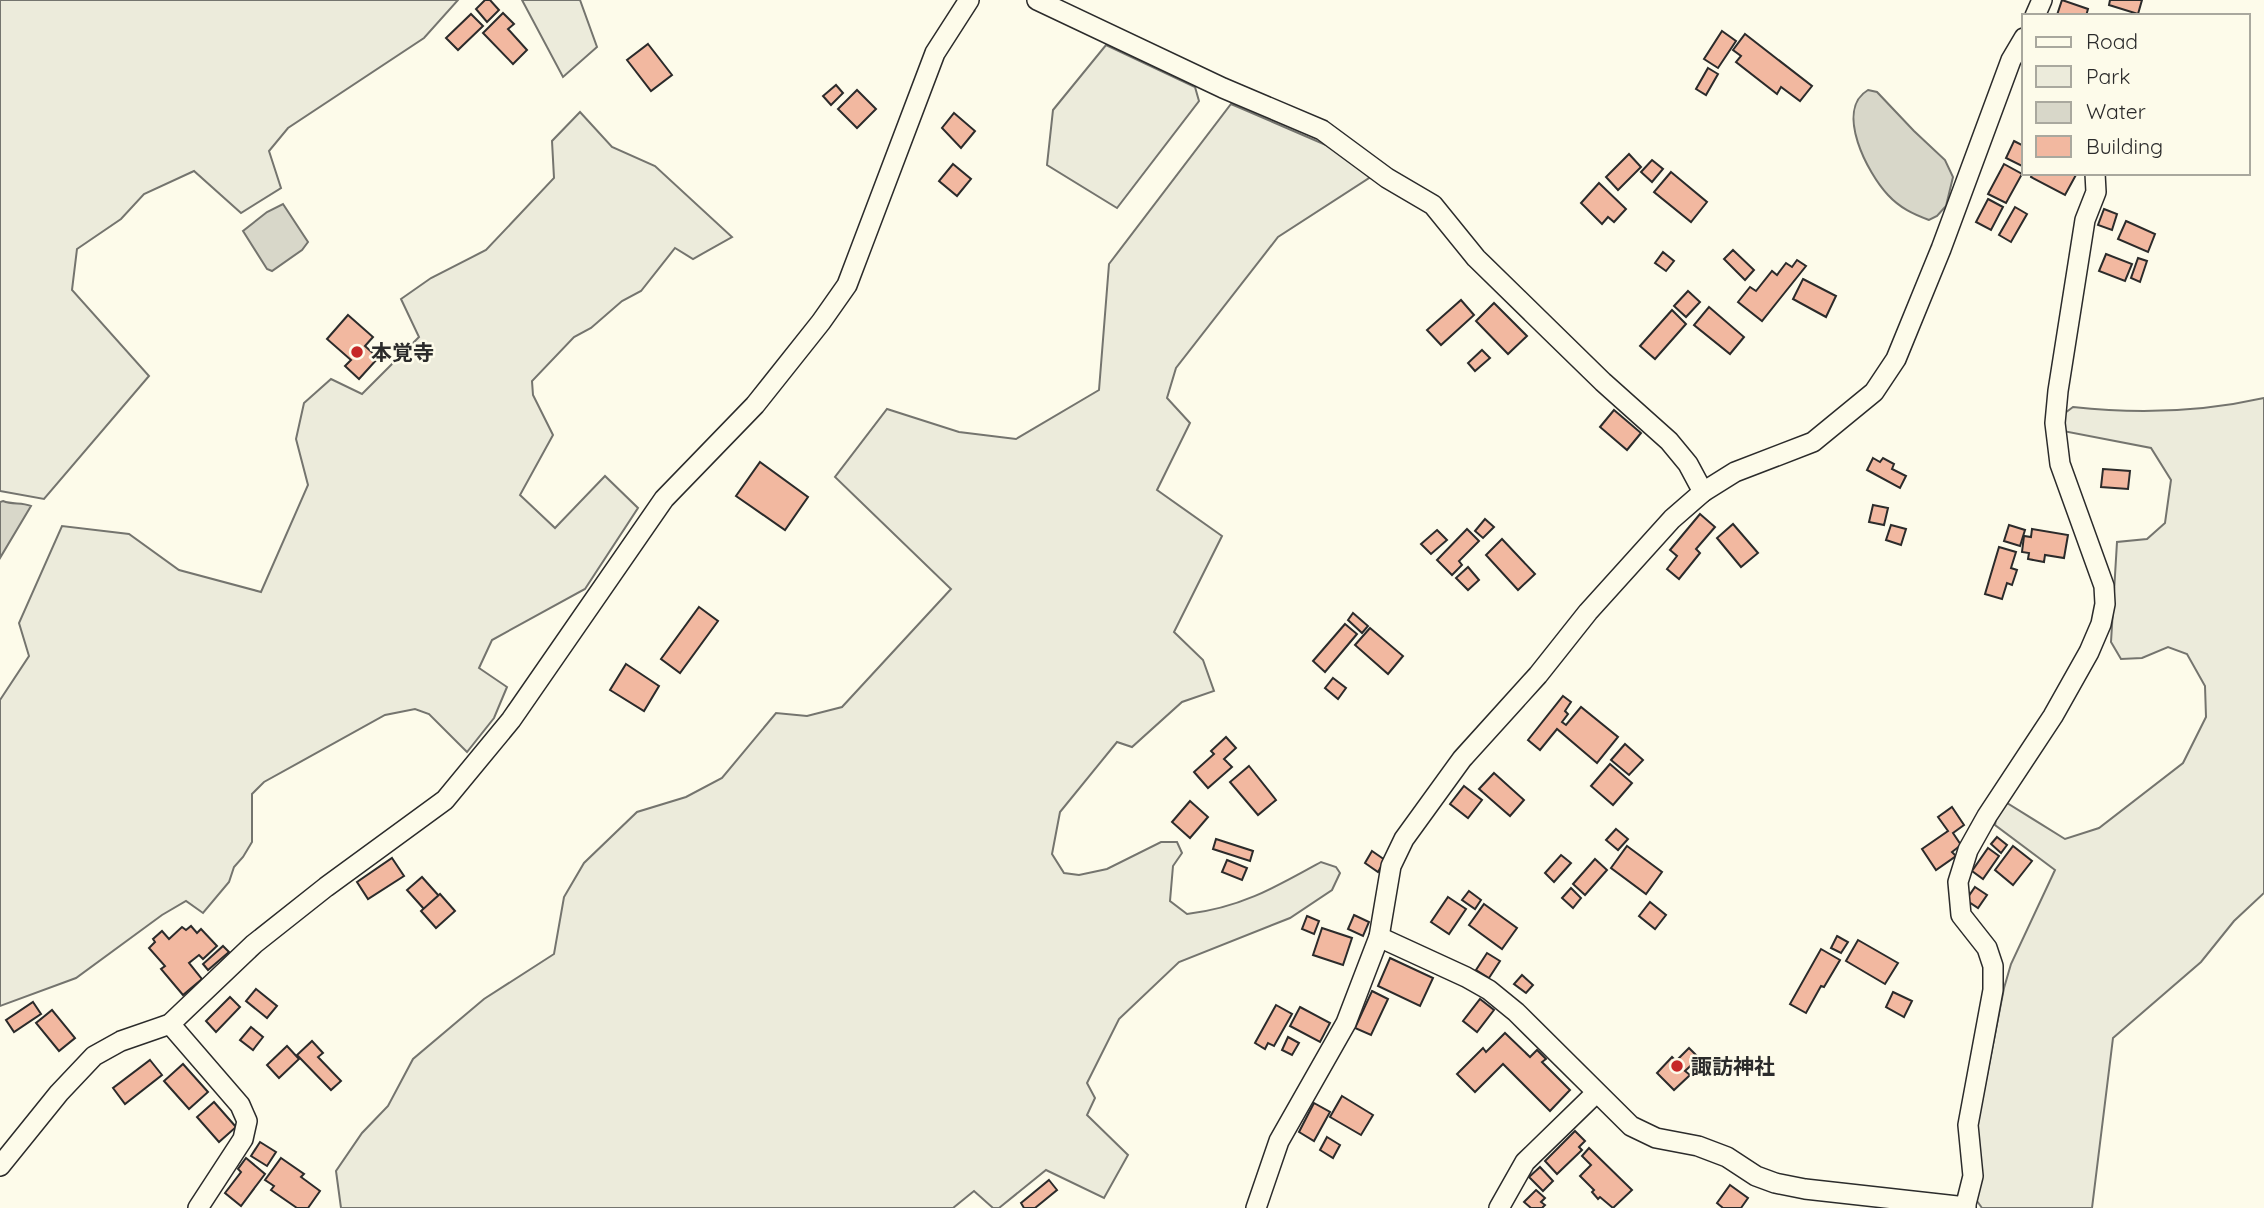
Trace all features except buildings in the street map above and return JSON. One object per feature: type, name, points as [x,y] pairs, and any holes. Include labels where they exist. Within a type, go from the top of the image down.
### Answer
[{"type":"street","points":[[0,1166],[59,1093],[94,1056],[121,1041],[170,1024],[254,944],[326,887],[445,800],[511,720],[664,499],[755,405],[847,285],[935,53],[969,0]]},
{"type":"street","points":[[1037,0],[1223,88],[1322,130],[1387,178],[1433,205],[1476,258],[1603,382],[1669,441],[1688,464],[1703,492]]},
{"type":"street","points":[[1256,1208],[1279,1141],[1346,1023],[1379,937],[1391,866],[1404,839],[1462,758],[1538,675],[1588,611],[1672,519],[1703,492],[1735,472],[1813,442],[1874,392],[1896,359],[1941,249],[2011,60],[2022,41]]},
{"type":"street","points":[[1379,937],[1489,990],[1516,1012],[1631,1126],[1656,1138],[1699,1146],[1727,1157],[1756,1177],[1775,1183],[1966,1207],[1973,1176],[1968,1125],[1993,990],[1993,965],[1987,948],[1961,915],[1958,883],[1968,850],[1987,816],[2053,716],[2089,652],[2101,624],[2105,604],[2104,586],[2060,464],[2055,423],[2085,220],[2096,192],[2095,175]]},
{"type":"street","points":[[170,1024],[240,1105],[247,1121],[243,1139],[198,1208]]},
{"type":"street","points":[[1499,1208],[1525,1162],[1596,1093]]},
{"type":"green space","points":[[0,0],[458,0],[424,38],[288,128],[269,151],[281,188],[241,213],[194,171],[144,194],[121,219],[77,249],[72,290],[149,376],[44,499],[0,491]]},
{"type":"green space","points":[[522,0],[580,0],[597,47],[563,77]]},
{"type":"green space","points":[[1106,45],[1195,87],[1199,101],[1117,208],[1047,165],[1053,110]]},
{"type":"green space","points":[[1231,104],[1363,161],[1369,178],[1278,237],[1176,368],[1167,398],[1190,423],[1157,490],[1222,536],[1174,632],[1203,660],[1214,691],[1182,702],[1132,747],[1117,742],[1060,812],[1052,854],[1064,873],[1079,875],[1107,869],[1161,842],[1177,842],[1182,853],[1173,866],[1170,901],[1187,914],[1241,902],[1321,862],[1336,867],[1340,873],[1332,890],[1290,918],[1179,962],[1119,1019],[1087,1083],[1095,1098],[1087,1115],[1128,1155],[1104,1198],[1046,1170],[999,1208],[993,1208],[974,1191],[953,1208],[341,1208],[336,1171],[362,1133],[388,1106],[413,1059],[484,999],[554,954],[564,897],[584,863],[637,812],[686,797],[722,778],[776,713],[807,716],[842,707],[951,589],[835,477],[887,409],[959,432],[1016,439],[1099,390],[1109,264]]},
{"type":"green space","points":[[580,112],[612,147],[655,166],[732,237],[693,259],[675,248],[641,291],[622,301],[591,328],[574,337],[532,381],[533,395],[553,435],[520,495],[555,528],[605,476],[638,508],[585,589],[492,640],[479,668],[507,687],[494,718],[467,752],[429,714],[415,709],[385,715],[264,782],[252,794],[252,842],[234,867],[229,882],[203,913],[186,901],[162,915],[76,978],[0,1006],[0,700],[29,656],[19,623],[62,526],[129,534],[179,570],[261,592],[308,485],[296,439],[304,403],[331,379],[362,394],[419,337],[401,299],[431,278],[486,250],[554,178],[552,141]]},
{"type":"green space","points":[[2264,398],[2264,893],[2234,921],[2201,962],[2113,1038],[2092,1208],[1982,1208],[1977,1201],[1978,1121],[2004,988],[2011,964],[2055,870],[1995,825],[1997,813],[2007,803],[2065,839],[2099,828],[2183,763],[2206,717],[2205,686],[2187,654],[2168,647],[2142,658],[2121,659],[2111,642],[2117,542],[2147,539],[2165,523],[2171,480],[2151,448],[2063,431],[2065,413],[2073,407],[2121,411],[2193,409]]},
{"type":"water","points":[[1868,90],[1877,92],[1945,160],[1953,177],[1946,206],[1937,216],[1929,220],[1902,207],[1888,195],[1872,173],[1864,158],[1854,126],[1858,99]]},
{"type":"water","points":[[283,204],[308,242],[302,250],[272,271],[267,269],[243,231],[267,212]]},
{"type":"water","points":[[0,502],[31,506],[0,558]]},
{"type":"place","name":"本覚寺","points":[[357,352]]},
{"type":"place","name":"諏訪神社","points":[[1677,1066]]}]
